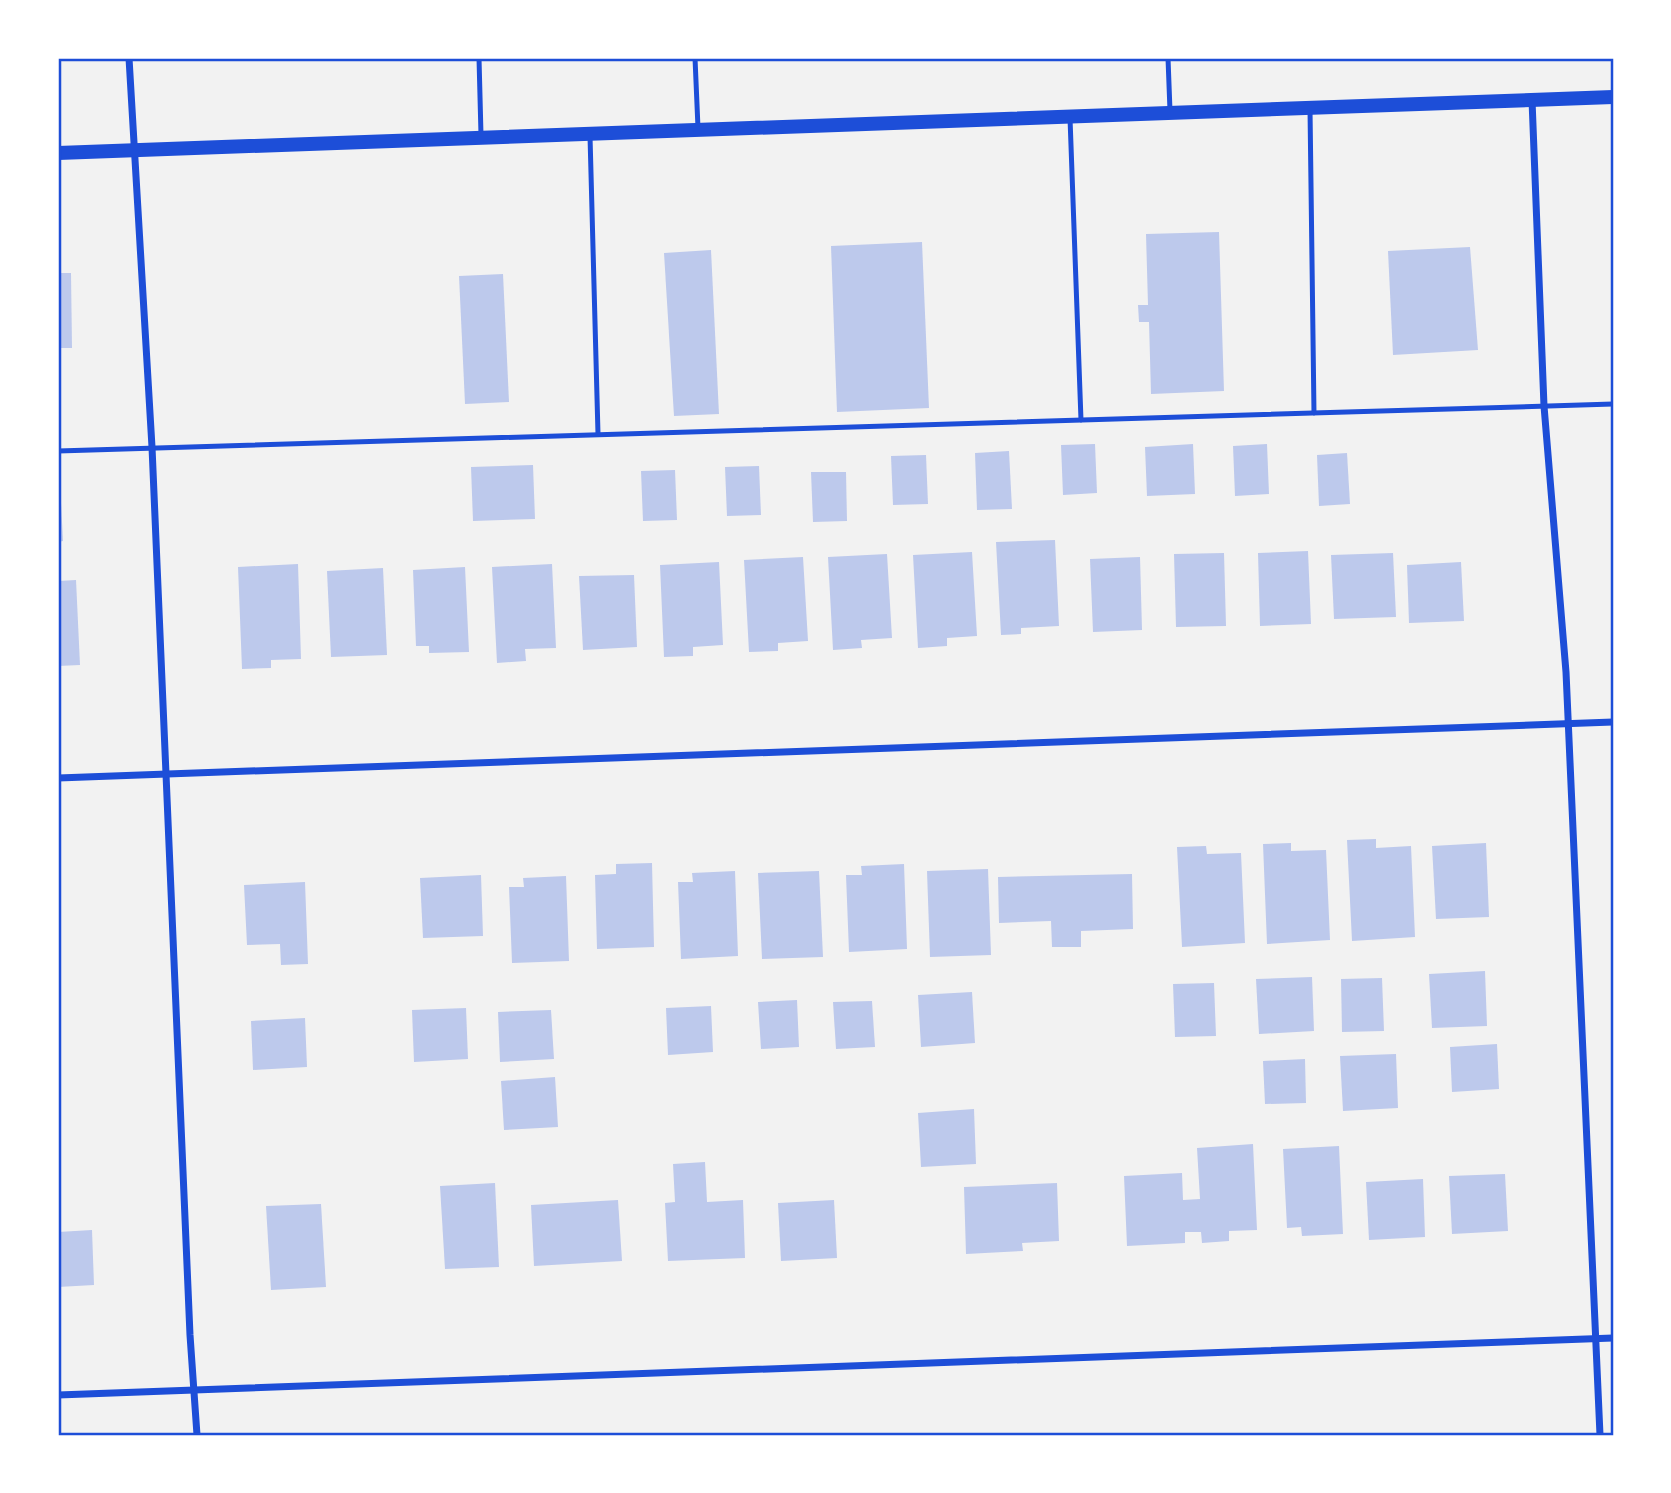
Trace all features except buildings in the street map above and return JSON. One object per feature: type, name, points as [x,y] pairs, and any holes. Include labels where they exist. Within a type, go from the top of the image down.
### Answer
[{"type":"main road","points":[[58,152],[1613,97]]},
{"type":"street","points":[[129,58],[152,447],[197,1435]]},
{"type":"street","points":[[1532,100],[1544,406],[1566,672],[1600,1435]]},
{"type":"street","points":[[58,778],[1613,722]]},
{"type":"street","points":[[58,1395],[1613,1338]]},
{"type":"lane","points":[[479,58],[481,138]]},
{"type":"lane","points":[[695,58],[698,130]]},
{"type":"lane","points":[[1168,58],[1170,114]]},
{"type":"lane","points":[[1310,109],[1314,413]]},
{"type":"lane","points":[[1070,118],[1081,420]]},
{"type":"lane","points":[[590,134],[598,434]]},
{"type":"lane","points":[[58,451],[1613,404]]}]
